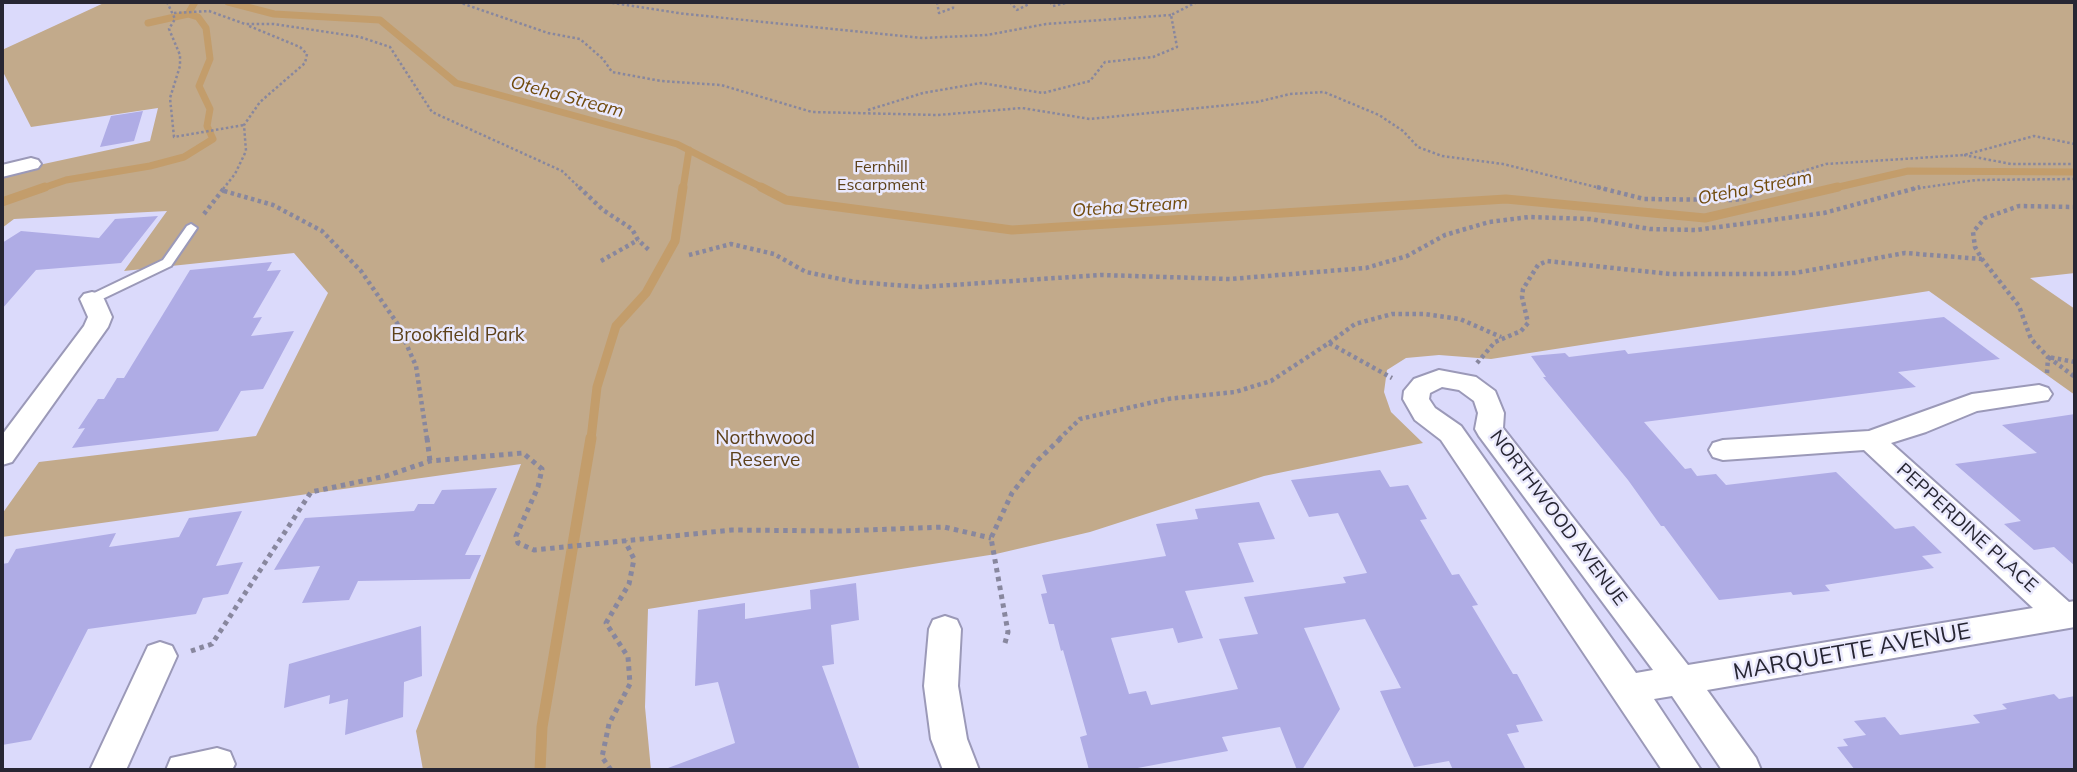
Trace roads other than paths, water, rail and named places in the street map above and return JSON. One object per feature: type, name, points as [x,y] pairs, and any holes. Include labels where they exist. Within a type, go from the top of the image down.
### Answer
[{"type":"street","points":[[2,171],[31,164]]},
{"type":"street","points":[[2,455],[96,327],[100,317],[93,299]]},
{"type":"street","name":"NORTHWOOD AVENUE","points":[[1683,770],[1451,433],[1425,414],[1416,400],[1417,391],[1423,385],[1439,378],[1467,383],[1486,397],[1491,413],[1489,429],[1681,681],[1743,770]]},
{"type":"street","name":"PEPPERDINE PLACE","points":[[1723,450],[1870,440],[1916,426],[1972,403],[2039,394]]},
{"type":"street","name":"PEPPERDINE PLACE","points":[[1870,440],[2069,615]]},
{"type":"street","name":"MARQUETTE AVENUE","points":[[1629,689],[2069,615]]},
{"type":"street","points":[[945,629],[941,686],[949,739],[961,770]]},
{"type":"street","points":[[108,770],[158,660]]},
{"type":"lane","points":[[93,299],[167,263],[191,228]]},
{"type":"waterway","points":[[188,14],[195,2]]},
{"type":"waterway","name":"Oteha Stream","points":[[228,2],[274,14],[380,20],[456,83],[677,144],[689,150]]},
{"type":"waterway","points":[[40,189],[66,180],[150,166],[184,157],[213,139],[207,126],[210,109],[199,86],[210,59],[206,28],[198,17],[188,14]]},
{"type":"waterway","points":[[148,23],[188,14]]},
{"type":"waterway","points":[[683,189],[689,150]]},
{"type":"waterway","name":"Oteha Stream","points":[[689,150],[765,189]]},
{"type":"waterway","name":"Oteha Stream","points":[[1830,189],[1908,171],[2075,172]]},
{"type":"waterway","points":[[2,202],[45,187]]},
{"type":"waterway","points":[[591,439],[597,387],[616,326],[646,293],[675,241],[683,187]]},
{"type":"waterway","name":"Oteha Stream","points":[[761,187],[786,200],[1012,230],[1506,199],[1705,218],[1838,187]]},
{"type":"waterway","points":[[540,770],[542,727],[591,438]]},
{"type":"park label","name":"Fernhill Escarpment","points":[[881,176]]},
{"type":"park label","name":"Brookfield Park","points":[[458,335]]},
{"type":"park label","name":"Northwood Reserve","points":[[765,449]]}]
